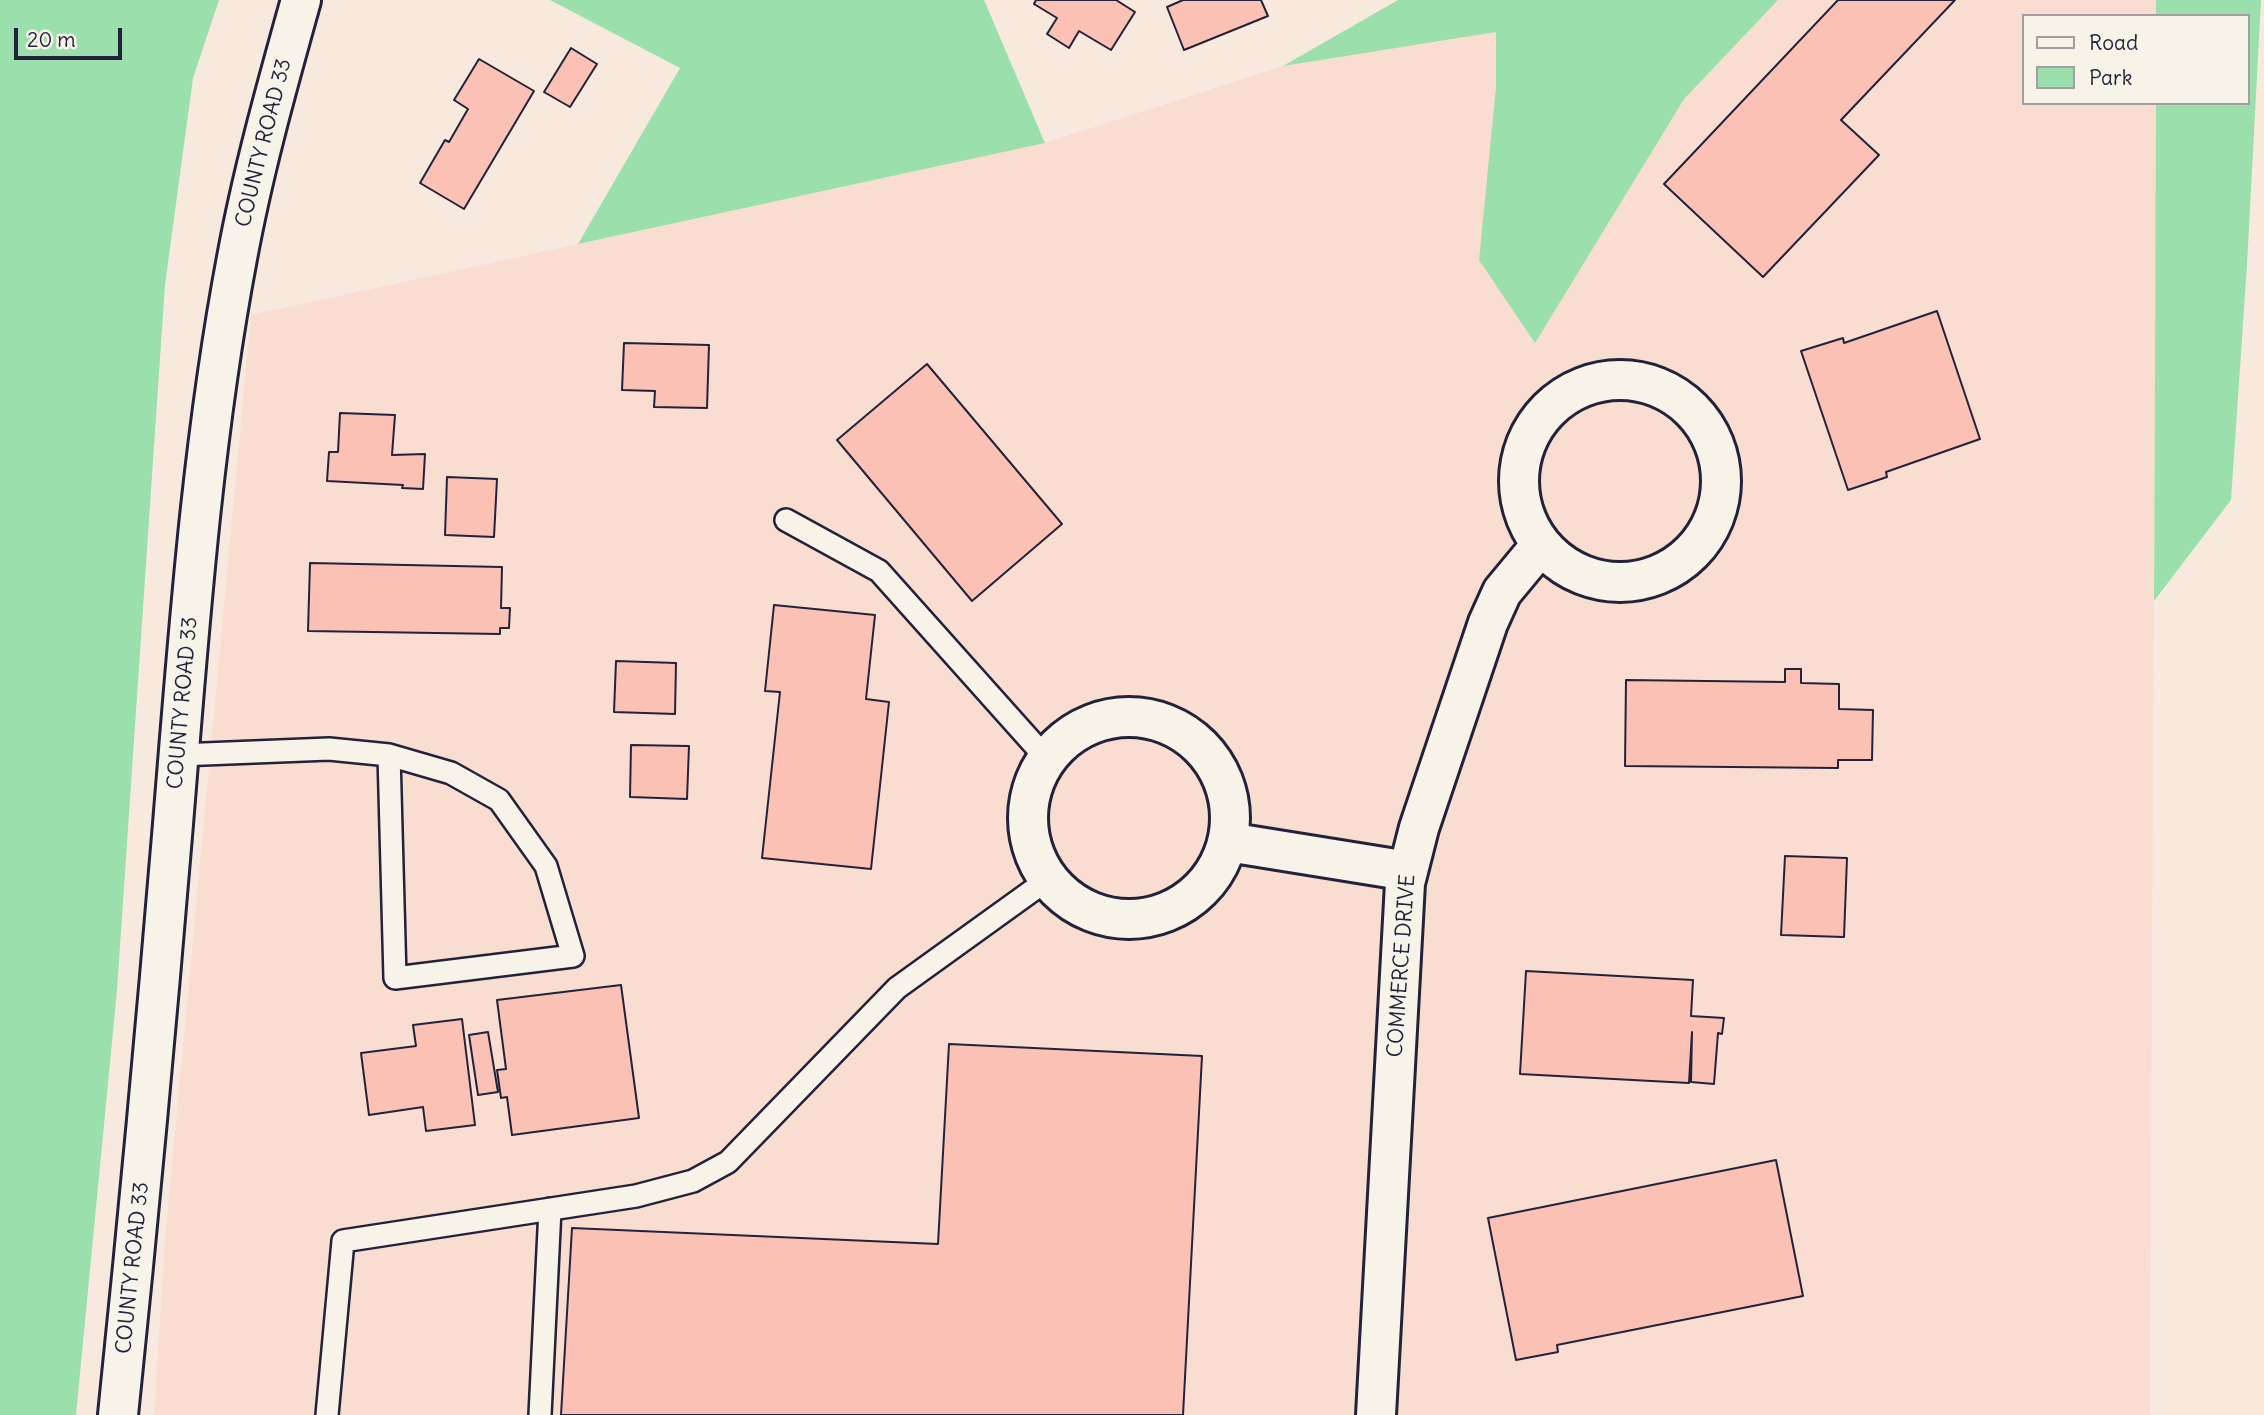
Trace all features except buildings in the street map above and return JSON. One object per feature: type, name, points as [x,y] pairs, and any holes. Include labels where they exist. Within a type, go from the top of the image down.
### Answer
[{"type":"street","name":"COUNTY ROAD 33","points":[[118,1415],[150,1110],[179,755],[209,440],[236,260],[255,169],[301,0]]},
{"type":"street","points":[[1612,380],[1640,382],[1666,390],[1688,406],[1706,426],[1717,449],[1722,475],[1720,500],[1713,525],[1699,546],[1680,564],[1657,576],[1632,582],[1606,582],[1582,576],[1559,563],[1541,545],[1527,522],[1519,495],[1519,468],[1527,442],[1541,418],[1561,399],[1585,386],[1612,380]]},
{"type":"street","name":"COMMERCE DRIVE","points":[[1376,1415],[1408,872],[1419,828],[1488,624],[1502,592],[1541,545]]},
{"type":"street","points":[[1122,717],[1151,719],[1174,726],[1193,739],[1219,772],[1228,794],[1232,820],[1228,842],[1215,871],[1200,891],[1177,906],[1128,918],[1103,916],[1063,896],[1047,880],[1029,840],[1026,813],[1031,787],[1056,746],[1077,731],[1122,717]]},
{"type":"street","points":[[1228,842],[1408,872]]},
{"type":"lane","points":[[786,520],[879,571],[1047,759]]},
{"type":"lane","points":[[179,755],[330,749],[389,755],[451,774],[499,800],[546,866],[573,956],[395,978],[389,755]]},
{"type":"lane","points":[[327,1415],[343,1241],[636,1196],[693,1181],[728,1162],[897,988],[1047,880]]},
{"type":"lane","points":[[540,1415],[550,1209]]},
{"type":"shaded area","points":[[1486,0],[2156,0],[2156,14],[2022,14],[2022,105],[2156,105],[2150,1415],[154,1415],[165,1240],[251,315],[1045,143]]},
{"type":"green space","points":[[0,0],[219,0],[193,78],[165,285],[117,990],[76,1415],[0,1415]]},
{"type":"green space","points":[[550,0],[984,0],[1045,143],[578,244],[680,68]]},
{"type":"green space","points":[[1398,0],[1778,0],[1684,99],[1535,343],[1479,260],[1496,87],[1496,32],[1283,66]]},
{"type":"green space","points":[[2156,0],[2261,0],[2231,500],[2154,601],[2156,105],[2250,105],[2250,14],[2156,14]]}]
